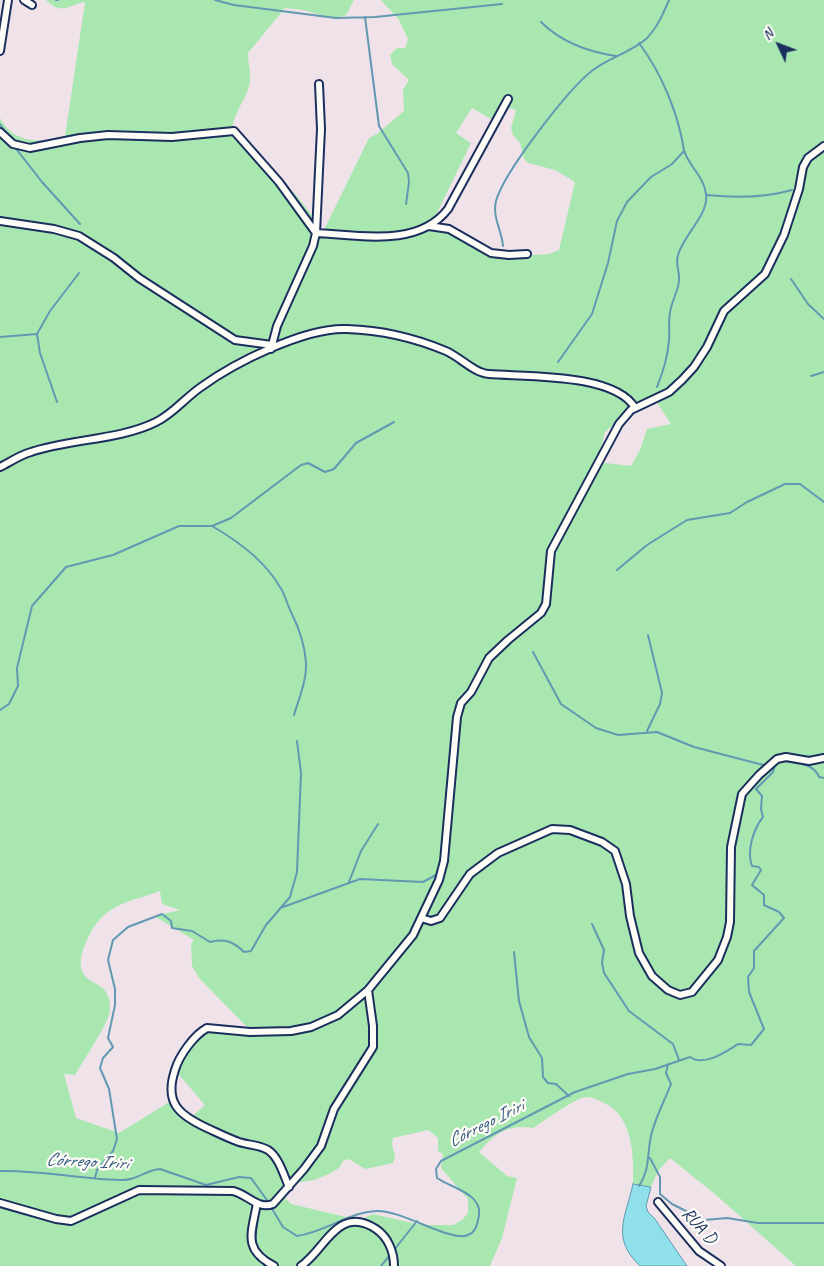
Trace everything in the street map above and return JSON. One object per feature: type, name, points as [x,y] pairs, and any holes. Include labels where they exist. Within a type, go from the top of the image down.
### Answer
[{"type":"street","points":[[0,51],[8,0]]},
{"type":"street","points":[[24,0],[32,5]]},
{"type":"street","points":[[271,348],[277,326],[313,246],[316,233],[321,129],[319,84]]},
{"type":"street","points":[[316,233],[406,235],[429,226],[443,215],[467,178],[508,100]]},
{"type":"street","points":[[0,132],[14,144],[30,148],[80,138],[108,135],[172,137],[234,131],[279,182],[316,233]]},
{"type":"street","points":[[289,1187],[276,1159],[267,1150],[238,1142],[183,1116],[173,1103],[175,1068],[197,1036],[208,1028],[268,1032],[311,1027],[338,1015],[368,990],[404,948],[439,880],[444,861],[457,716],[461,703],[471,692],[489,658],[541,613],[546,604],[551,551],[619,424],[635,408],[669,392],[682,380],[694,367],[724,311],[765,274],[784,235],[808,158],[824,146]]},
{"type":"street","points":[[443,215],[450,230]]},
{"type":"street","points":[[0,222],[54,229],[79,236],[114,258],[139,278],[235,340],[271,348]]},
{"type":"street","points":[[429,226],[450,230],[490,253],[509,256],[527,254]]},
{"type":"street","points":[[0,467],[30,452],[156,422],[215,377],[271,348],[298,337],[328,330],[347,329],[391,334],[447,352],[486,374],[552,377],[608,387],[628,397],[635,408]]},
{"type":"street","points":[[421,918],[431,921],[440,918],[470,874],[498,853],[552,829],[570,830],[602,842],[615,851],[626,884],[632,924],[639,953],[652,976],[660,984],[674,993],[686,994],[697,987],[718,960],[727,937],[730,922],[731,847],[742,794],[759,774],[777,759],[786,757],[809,761],[824,758]]},
{"type":"street","points":[[0,1203],[65,1221],[78,1218],[129,1193],[154,1189],[233,1191],[239,1192],[260,1204],[271,1205],[289,1187],[321,1146],[338,1101],[373,1047],[373,1026],[368,990]]},
{"type":"street","name":"RUA D","points":[[658,1202],[699,1251],[721,1266]]},
{"type":"street","points":[[260,1204],[250,1241],[252,1248],[261,1258],[274,1266]]},
{"type":"street","points":[[301,1266],[332,1232],[342,1225],[353,1222],[368,1225],[384,1237],[394,1255],[394,1266]]},
{"type":"green space","points":[[46,0],[354,0],[346,15],[335,19],[303,10],[285,8],[248,53],[249,84],[234,119],[232,130],[293,191],[323,232],[369,138],[377,134],[404,111],[403,90],[409,80],[392,64],[390,55],[397,48],[405,48],[408,39],[399,20],[381,0],[824,0],[824,1266],[796,1266],[716,1195],[670,1158],[658,1171],[651,1187],[633,1184],[630,1138],[621,1117],[614,1109],[604,1103],[586,1097],[567,1106],[533,1128],[516,1127],[503,1131],[479,1152],[507,1176],[517,1178],[502,1238],[490,1266],[0,1266],[0,118],[13,133],[29,140],[65,137],[85,2],[65,8],[52,5]],"holes":[[[506,107],[516,110],[511,128],[513,135],[520,143],[524,159],[528,163],[555,170],[575,182],[559,250],[549,254],[504,257],[483,248],[434,219],[471,143],[456,133],[472,108],[491,119],[500,114]],[[656,401],[671,424],[647,429],[640,450],[631,466],[597,462],[605,432],[636,406]],[[160,891],[162,904],[180,910],[154,916],[194,940],[191,944],[192,966],[199,978],[248,1028],[218,1028],[202,1032],[196,1037],[174,1069],[205,1105],[189,1119],[171,1101],[119,1133],[76,1118],[64,1074],[75,1075],[100,1033],[110,1011],[107,994],[104,989],[86,977],[81,967],[81,960],[84,947],[98,922],[105,914],[123,904]],[[428,1130],[438,1138],[438,1151],[443,1154],[441,1168],[468,1199],[468,1213],[462,1220],[453,1225],[421,1225],[373,1214],[359,1220],[291,1204],[282,1195],[294,1183],[314,1180],[329,1174],[339,1168],[343,1161],[349,1159],[365,1169],[393,1163],[395,1157],[392,1144],[393,1138]]]},
{"type":"water","points":[[633,1184],[651,1187],[646,1206],[648,1212],[655,1219],[687,1266],[640,1266],[631,1256],[623,1237],[623,1228]]},
{"type":"waterway","points":[[215,0],[234,5],[336,18],[375,17],[502,4]]},
{"type":"waterway","points":[[503,246],[495,207],[501,188],[511,171],[538,131],[582,80],[599,66],[634,48],[650,35],[657,26],[669,0]]},
{"type":"waterway","points":[[365,17],[379,126],[408,173],[409,182],[406,204]]},
{"type":"waterway","points":[[541,22],[557,35],[576,45],[616,56]]},
{"type":"waterway","points":[[639,43],[655,68],[668,94],[678,122],[684,150],[688,160],[699,176],[706,194],[704,209],[678,255],[678,285],[669,320],[669,340],[666,358],[657,387]]},
{"type":"waterway","points":[[0,124],[7,135]]},
{"type":"waterway","points":[[14,146],[42,182],[80,224]]},
{"type":"waterway","points":[[558,362],[592,314],[608,263],[617,221],[627,202],[651,177],[672,164],[684,151]]},
{"type":"waterway","points":[[707,195],[750,197],[792,190]]},
{"type":"waterway","points":[[57,402],[40,353],[37,334],[50,311],[79,273]]},
{"type":"waterway","points":[[791,279],[808,304],[824,319]]},
{"type":"waterway","points":[[0,337],[37,334]]},
{"type":"waterway","points":[[811,376],[824,372]]},
{"type":"waterway","points":[[0,710],[9,704],[18,686],[17,668],[32,606],[66,567],[113,555],[179,526],[212,526],[231,518],[301,465],[308,463],[325,472],[334,469],[356,443],[394,422]]},
{"type":"waterway","points":[[617,570],[647,545],[687,520],[730,513],[747,502],[785,484],[800,484],[824,502]]},
{"type":"waterway","points":[[212,526],[241,545],[259,560],[274,578],[290,609],[303,643],[306,669],[294,715]]},
{"type":"waterway","points":[[647,731],[660,704],[662,693],[648,635]]},
{"type":"waterway","points":[[533,652],[561,704],[596,728],[618,735],[657,732],[694,747],[767,766]]},
{"type":"waterway","points":[[95,1178],[97,1170],[113,1151],[117,1139],[109,1089],[100,1068],[103,1058],[113,1047],[108,1038],[115,1005],[115,989],[108,960],[113,940],[128,927],[162,914],[171,921],[172,928],[192,931],[210,942],[220,940],[229,942],[244,952],[251,951],[266,925],[290,897],[297,872],[301,773],[297,741]]},
{"type":"waterway","name":"Córrego Iriri","points":[[783,761],[809,766],[817,772],[819,777],[824,778]]},
{"type":"waterway","name":"Córrego Iriri","points":[[271,1207],[283,1227],[297,1236],[318,1231],[356,1215],[377,1211],[400,1215],[439,1231],[461,1236],[468,1235],[474,1231],[477,1225],[479,1211],[477,1204],[466,1193],[437,1178],[436,1169],[441,1161],[575,1092],[628,1074],[655,1069],[690,1057],[696,1060],[715,1057],[738,1044],[751,1045],[764,1029],[749,992],[748,977],[754,968],[754,951],[784,918],[779,912],[764,905],[764,895],[752,885],[761,870],[759,867],[752,866],[750,860],[750,847],[754,833],[763,817],[761,809],[762,796],[756,789],[773,772],[775,764]]},
{"type":"waterway","points":[[349,882],[361,851],[378,824]]},
{"type":"waterway","points":[[283,907],[360,879],[423,882],[436,875]]},
{"type":"waterway","points":[[592,924],[604,950],[602,963],[604,973],[629,1011],[673,1044],[679,1060]]},
{"type":"waterway","points":[[514,952],[519,1001],[529,1037],[542,1058],[543,1077],[548,1083],[556,1084],[569,1096]]},
{"type":"waterway","points":[[639,1186],[647,1168],[650,1143],[657,1116],[671,1084],[666,1073],[668,1064]]},
{"type":"waterway","points":[[650,1158],[660,1177],[660,1194],[672,1204],[704,1220],[727,1218],[758,1223],[824,1223]]},
{"type":"waterway","name":"Córrego Iriri","points":[[0,1171],[126,1180],[160,1169],[206,1185],[239,1177],[251,1178],[269,1203]]},
{"type":"waterway","points":[[394,1250],[417,1221]]},
{"type":"waterway","points":[[381,1266],[391,1254]]}]
